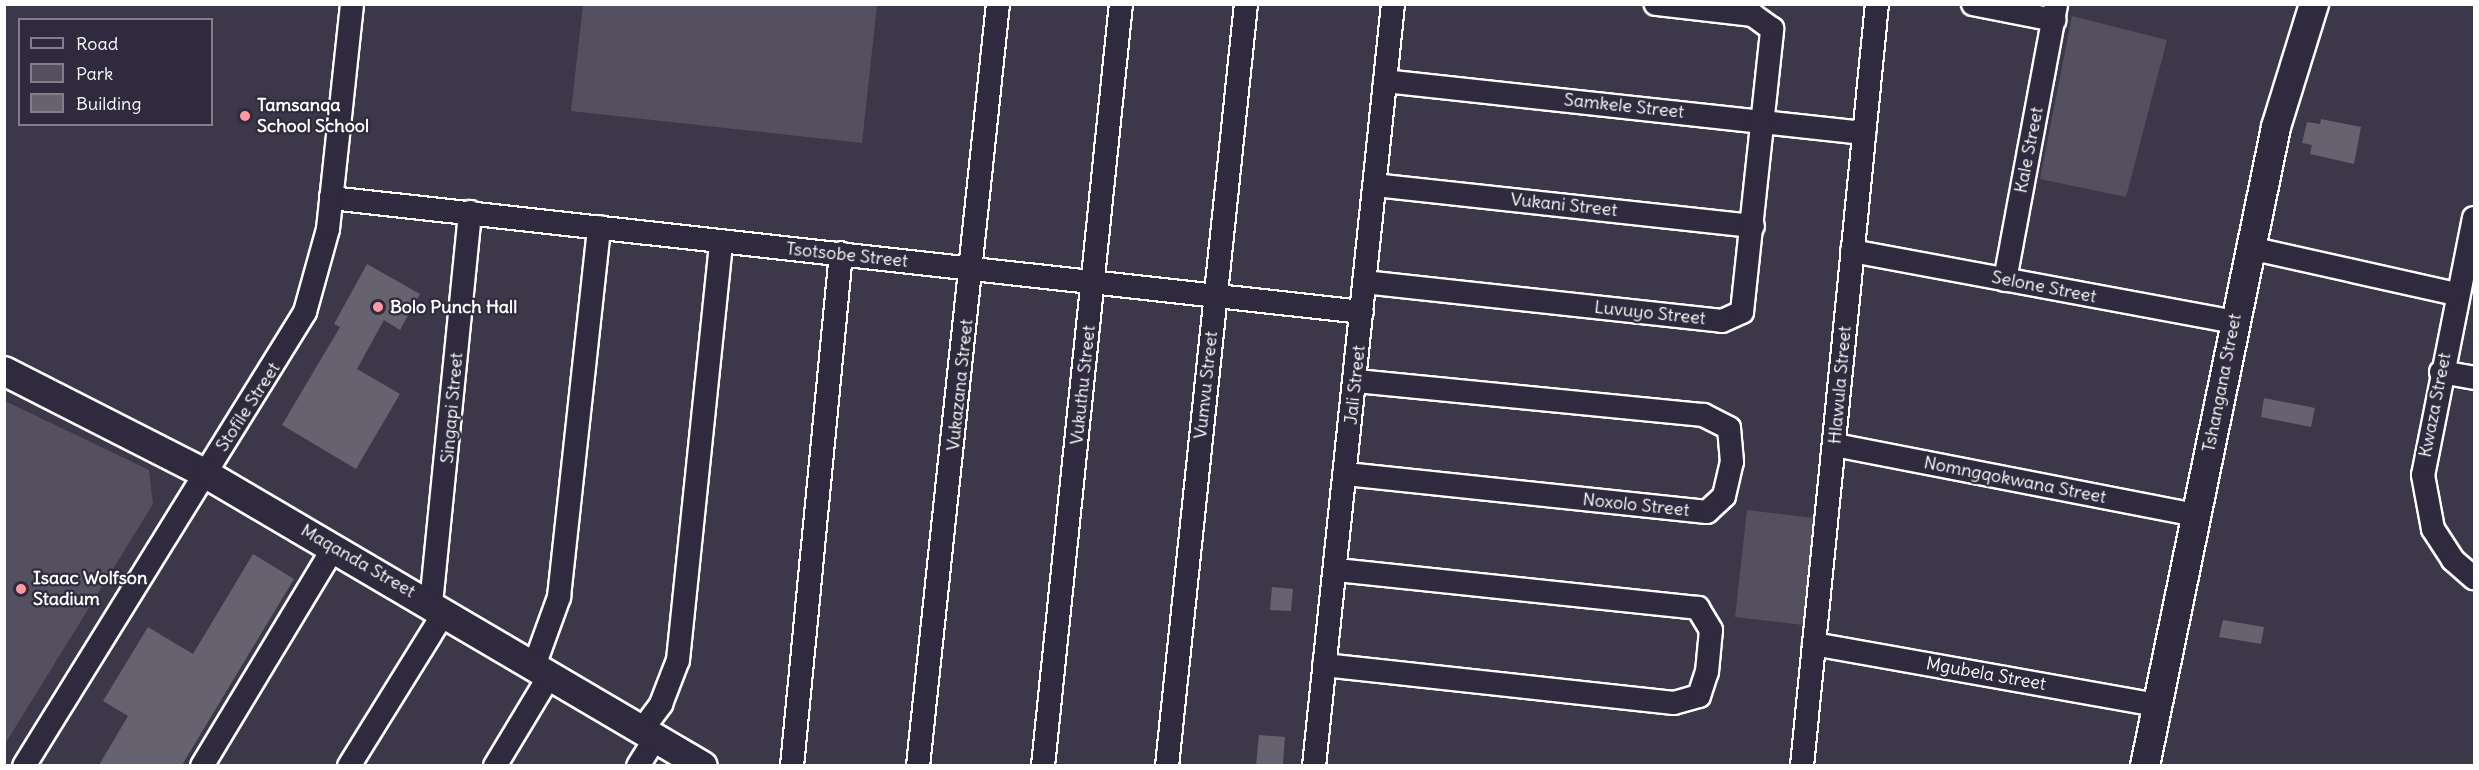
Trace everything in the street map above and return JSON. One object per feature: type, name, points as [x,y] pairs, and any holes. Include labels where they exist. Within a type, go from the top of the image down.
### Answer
[{"type":"street","name":"Stofile Street","points":[[24,765],[305,312],[331,198],[352,4]]},
{"type":"street","name":"Vukazana Street","points":[[918,765],[973,268],[998,4]]},
{"type":"street","name":"Vukuthu Street","points":[[1043,765],[1121,4]]},
{"type":"street","name":"Vumvu Street","points":[[1167,765],[1246,4]]},
{"type":"street","name":"Jali Street","points":[[1319,765],[1324,665],[1336,570],[1393,4]]},
{"type":"street","name":"Luvuyo Street","points":[[1364,282],[1722,321],[1738,316],[1745,304],[1772,36],[1767,21],[1656,4]]},
{"type":"street","name":"Hlawula Street","points":[[1802,765],[1877,4]]},
{"type":"street","name":"Kale Street","points":[[1973,4],[2055,12],[2005,280]]},
{"type":"street","name":"Tshangana Street","points":[[2145,765],[2250,248],[2290,71],[2314,4]]},
{"type":"street","name":"Samkele Street","points":[[1385,81],[1764,120],[1864,133]]},
{"type":"street","name":"Vukani Street","points":[[1375,184],[1753,226]]},
{"type":"street","name":"Tsotsobe Street","points":[[331,198],[1362,312]]},
{"type":"street","name":"Singapi Street","points":[[437,609],[470,212]]},
{"type":"street","name":"Kwaza Street","points":[[2475,218],[2456,294],[2423,459],[2424,493],[2442,545],[2475,578]]},
{"type":"street","points":[[495,765],[540,673],[559,597],[599,227]]},
{"type":"street","points":[[638,765],[647,736],[678,660],[721,242]]},
{"type":"street","points":[[2250,248],[2456,294]]},
{"type":"street","name":"Selone Street","points":[[1852,251],[2235,322]]},
{"type":"street","points":[[792,765],[841,253]]},
{"type":"street","name":"Maqanda Street","points":[[4,371],[206,474],[334,547],[647,736],[703,765]]},
{"type":"street","points":[[2441,372],[2475,378]]},
{"type":"street","name":"Noxolo Street","points":[[1346,474],[1707,512],[1724,496],[1732,462],[1729,428],[1703,415],[1355,381]]},
{"type":"street","name":"Nomngqokwana Street","points":[[1835,445],[2196,515]]},
{"type":"street","points":[[202,765],[334,547]]},
{"type":"street","points":[[1324,665],[1674,703],[1699,696],[1707,672],[1711,630],[1698,608],[1336,570]]},
{"type":"street","points":[[349,765],[437,609]]},
{"type":"street","name":"Mgubela Street","points":[[1814,644],[2158,705]]},
{"type":"green space","points":[[583,5],[877,5],[862,143],[571,111]]},
{"type":"green space","points":[[2072,16],[2167,40],[2126,197],[2040,179]]},
{"type":"green space","points":[[5,401],[149,470],[153,504],[5,744]]},
{"type":"green space","points":[[1747,510],[1815,518],[1803,625],[1735,617]]},
{"type":"building","points":[[2321,119],[2361,127],[2354,164],[2310,154],[2312,145],[2302,143],[2307,122],[2320,124]]},
{"type":"building","points":[[367,264],[420,294],[400,330],[384,320],[357,369],[400,394],[356,469],[282,425],[340,327],[334,324]]},
{"type":"building","points":[[2264,398],[2315,408],[2311,427],[2261,417]]},
{"type":"building","points":[[253,554],[294,579],[182,765],[99,765],[128,716],[103,701],[148,627],[193,654]]},
{"type":"building","points":[[1272,587],[1293,589],[1291,611],[1270,610]]},
{"type":"building","points":[[2223,620],[2264,627],[2261,644],[2219,637]]},
{"type":"building","points":[[1259,735],[1285,737],[1283,765],[1256,765]]},
{"type":"place","name":"Tamsanqa School School","points":[[245,116]]},
{"type":"place","name":"Bolo Punch Hall","points":[[378,307]]},
{"type":"place","name":"Isaac Wolfson Stadium","points":[[21,589]]}]
